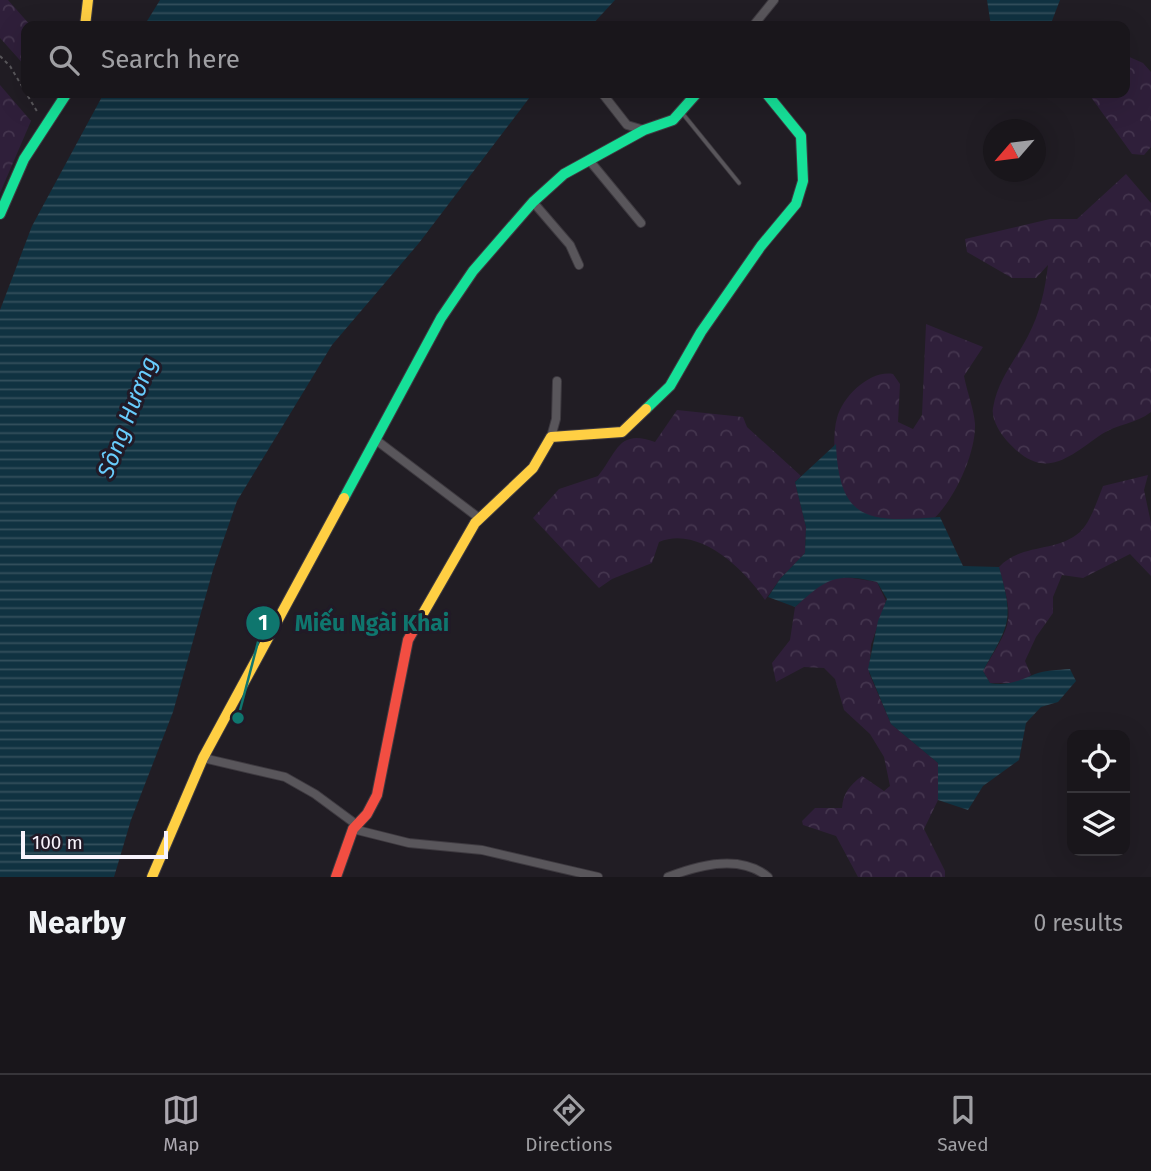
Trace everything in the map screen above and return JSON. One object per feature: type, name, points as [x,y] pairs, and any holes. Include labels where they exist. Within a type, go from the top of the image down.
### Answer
[{"type":"main road","points":[[86,21],[88,0]]},
{"type":"main road","points":[[0,214],[24,159],[63,98]]},
{"type":"main road","points":[[152,877],[203,758],[440,318],[473,271],[533,202],[564,174],[644,130],[673,120],[693,98]]},
{"type":"main road","points":[[336,877],[355,827],[377,795],[408,640],[479,518],[533,468],[551,437],[622,432],[648,408],[670,386],[701,332],[761,246],[796,204],[803,181],[801,136],[770,98]]},
{"type":"street","points":[[757,21],[774,0]]},
{"type":"street","points":[[606,98],[627,125],[644,130]]},
{"type":"street","points":[[589,160],[641,223]]},
{"type":"street","points":[[533,202],[570,245],[579,265]]},
{"type":"street","points":[[551,437],[556,419],[557,382]]},
{"type":"street","points":[[376,440],[479,518]]},
{"type":"street","points":[[203,758],[285,777],[316,794],[355,827],[396,841],[494,852],[598,877]]},
{"type":"street","points":[[668,877],[701,866],[734,864],[751,866],[768,877]]},
{"type":"lane","points":[[681,111],[739,183]]},
{"type":"path","points":[[0,56],[10,66],[21,85]]},
{"type":"path","points":[[28,98],[45,127]]},
{"type":"green space","points":[[0,0],[8,0],[27,21],[21,21],[21,61],[0,38]]},
{"type":"green space","points":[[1130,57],[1143,63],[1151,72],[1151,147],[1144,155],[1132,154],[1092,98],[1130,98]]},
{"type":"green space","points":[[0,85],[31,121],[0,193]]},
{"type":"green space","points":[[1126,174],[1151,203],[1151,412],[1108,431],[1066,458],[1044,463],[1032,461],[1004,438],[995,421],[993,408],[1003,379],[1036,319],[1048,265],[1036,278],[1012,278],[967,252],[965,239],[1050,219],[1077,219]]},
{"type":"green space","points":[[926,324],[983,347],[964,376],[975,424],[972,449],[955,490],[931,521],[895,521],[869,516],[853,505],[841,483],[834,441],[837,418],[845,401],[859,386],[875,376],[893,374],[900,384],[898,422],[913,429],[922,415]]},
{"type":"green space","points":[[677,410],[743,417],[747,427],[801,476],[795,482],[806,527],[805,553],[780,579],[765,600],[746,576],[720,553],[690,540],[674,538],[659,542],[652,563],[612,579],[599,588],[533,518],[559,489],[598,476],[615,451],[626,441],[643,438],[655,442]]},
{"type":"green space","points":[[1148,475],[1144,490],[1151,523],[1151,576],[1130,554],[1083,578],[1062,575],[1053,597],[1053,613],[1036,637],[1025,661],[1031,675],[1020,683],[990,683],[983,671],[1008,621],[1007,600],[999,567],[1018,554],[1060,543],[1080,532],[1091,517],[1103,486]]},
{"type":"green space","points":[[840,576],[877,582],[886,601],[871,645],[869,673],[891,724],[938,763],[938,800],[924,829],[945,871],[945,877],[858,877],[836,836],[803,825],[802,821],[815,808],[842,808],[848,790],[862,776],[884,791],[890,786],[884,757],[870,734],[844,710],[835,679],[824,668],[804,667],[776,682],[772,663],[790,640],[795,607],[820,584]]},
{"type":"water","points":[[160,0],[615,0],[596,21],[147,21]]},
{"type":"water","points":[[987,0],[1060,0],[1052,21],[990,21]]},
{"type":"water","name":"Sông Hương","points":[[101,98],[529,98],[419,243],[332,345],[237,501],[213,570],[173,712],[131,820],[114,877],[0,877],[0,310],[32,226]]},
{"type":"water","points":[[836,444],[838,470],[852,504],[863,512],[878,517],[940,517],[963,566],[999,567],[1008,611],[1004,631],[983,671],[990,683],[1008,683],[1043,672],[1070,669],[1076,681],[1058,702],[1041,707],[1026,723],[1019,760],[983,786],[968,810],[938,800],[938,763],[891,724],[868,669],[878,621],[887,599],[877,582],[851,578],[832,580],[795,607],[768,597],[780,579],[805,553],[806,527],[795,482]]},
{"type":"traffic: fast","points":[[0,214],[24,159],[64,98]]},
{"type":"traffic: fast","points":[[344,498],[441,318],[473,271],[533,202],[564,174],[644,130],[673,120],[693,98]]},
{"type":"traffic: fast","points":[[646,409],[670,386],[701,332],[761,246],[796,204],[803,181],[801,136],[770,98]]},
{"type":"traffic: slow","points":[[86,21],[88,0]]},
{"type":"traffic: slow","points":[[421,617],[475,523],[533,468],[551,437],[622,432],[646,409]]},
{"type":"traffic: slow","points":[[152,877],[203,758],[344,498]]},
{"type":"traffic: jam","points":[[336,877],[353,829],[367,814],[377,795],[408,640],[421,617]]},
{"type":"place","name":"Miếu Ngài Khai","points":[[238,718]]}]
